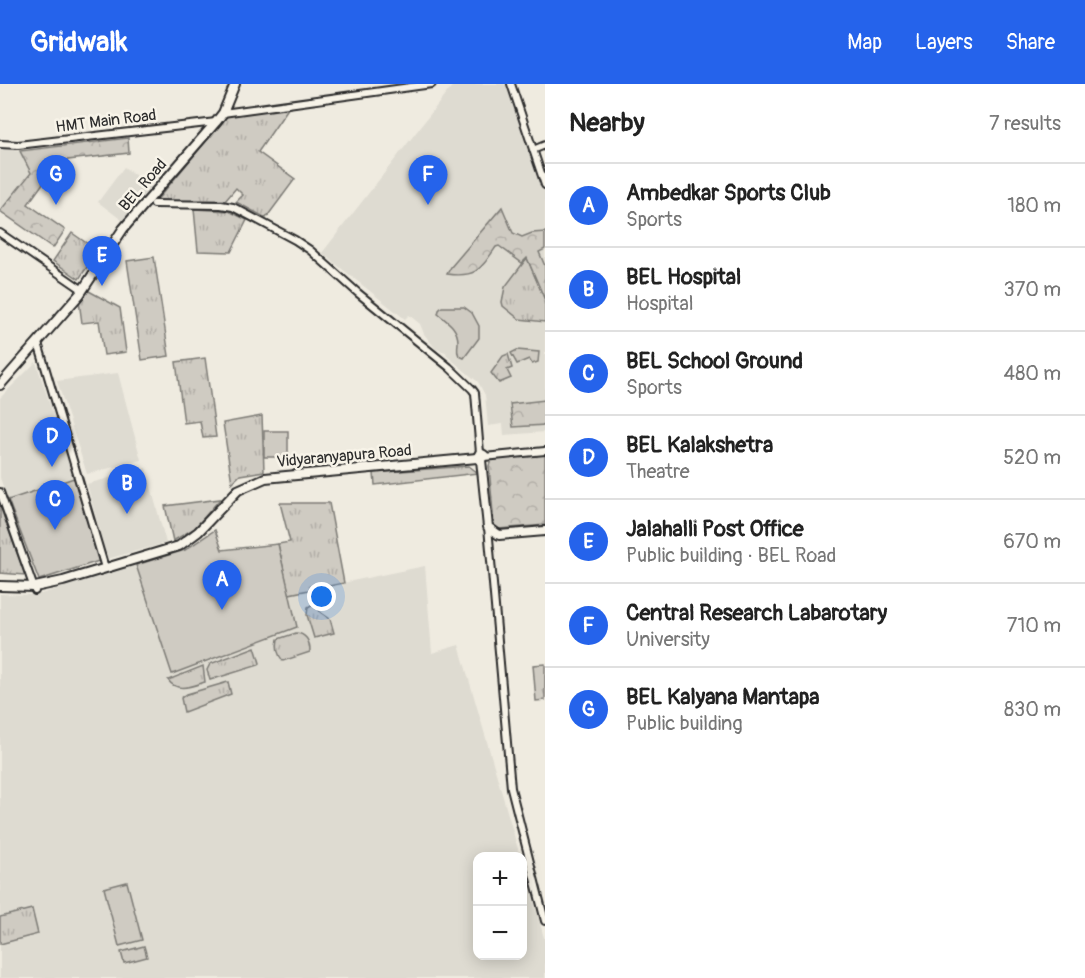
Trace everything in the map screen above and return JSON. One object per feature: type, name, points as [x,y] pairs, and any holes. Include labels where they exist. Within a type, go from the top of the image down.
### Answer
[{"type":"main road","name":"BEL Road","points":[[0,386],[81,292],[123,229],[216,122],[223,113],[236,84]]},
{"type":"main road","points":[[480,457],[488,527],[499,535],[545,531]]},
{"type":"main road","name":"Vidyaranyapura Road","points":[[0,588],[35,589],[179,546],[198,532],[238,490],[265,478],[480,457]]},
{"type":"street","points":[[223,113],[432,84]]},
{"type":"street","points":[[511,84],[545,185]]},
{"type":"street","name":"HMT Main Road","points":[[0,144],[18,145],[216,122]]},
{"type":"street","points":[[533,150],[545,145]]},
{"type":"street","points":[[537,161],[545,158]]},
{"type":"street","points":[[154,204],[233,207],[295,240],[310,250],[472,389],[475,393],[480,457],[545,451]]},
{"type":"street","points":[[0,235],[81,292]]},
{"type":"street","points":[[0,235],[51,268],[81,292]]},
{"type":"street","points":[[38,343],[105,568]]},
{"type":"street","points":[[0,492],[35,589]]},
{"type":"street","points":[[488,527],[511,788],[545,921]]},
{"type":"shaded area","points":[[506,84],[545,190],[545,432],[504,435],[503,424],[488,426],[485,395],[478,382],[447,356],[446,352],[436,349],[424,334],[420,324],[409,315],[405,319],[322,253],[453,85]]},
{"type":"shaded area","points":[[0,148],[20,151],[31,173],[0,210]]},
{"type":"shaded area","points":[[124,167],[151,187],[123,221],[98,202]]},
{"type":"shaded area","points":[[36,362],[74,478],[8,500],[0,478],[0,398]]},
{"type":"shaded area","points":[[118,373],[141,460],[87,474],[57,381]]},
{"type":"shaded area","points":[[146,468],[166,543],[107,559],[87,484]]},
{"type":"shaded area","points":[[136,565],[172,673],[297,626],[289,594],[425,566],[432,653],[459,645],[519,852],[473,852],[473,960],[527,960],[527,878],[545,941],[545,978],[0,978],[0,594],[37,595]]},
{"type":"green space","points":[[289,107],[258,152],[295,179],[266,218],[236,202],[243,195],[236,188],[226,200],[156,201],[227,116]]},
{"type":"green space","points":[[128,138],[129,153],[59,161],[28,204],[65,230],[53,248],[0,211],[31,173],[20,151]]},
{"type":"green space","points":[[502,207],[513,233],[522,237],[545,232],[545,249],[539,252],[545,266],[545,300],[527,258],[522,263],[499,246],[476,271],[465,275],[447,274]]},
{"type":"green space","points":[[194,209],[229,211],[247,220],[231,252],[198,251]]},
{"type":"green space","points":[[72,233],[98,251],[79,279],[53,261]]},
{"type":"green space","points":[[154,257],[169,356],[142,360],[127,261]]},
{"type":"green space","points":[[527,258],[545,300],[545,322],[519,319],[503,306],[505,287]]},
{"type":"green space","points":[[87,290],[120,308],[126,352],[104,355],[99,321],[82,323],[79,301]]},
{"type":"green space","points":[[442,307],[464,307],[472,313],[479,326],[479,338],[464,358],[458,354],[458,337],[454,329],[438,314]]},
{"type":"green space","points":[[517,350],[539,352],[538,362],[532,364],[529,359],[517,364],[511,353]]},
{"type":"green space","points":[[508,354],[512,368],[507,370],[511,378],[499,383],[491,373],[503,356]]},
{"type":"green space","points":[[205,358],[216,437],[203,438],[200,421],[184,423],[176,362]]},
{"type":"green space","points":[[545,400],[545,425],[513,427],[510,404]]},
{"type":"green space","points":[[262,416],[264,471],[240,475],[232,483],[223,423]]},
{"type":"green space","points":[[264,431],[288,431],[288,457],[264,457]]},
{"type":"green space","points":[[545,454],[545,525],[498,529],[494,525],[489,466],[491,460]]},
{"type":"green space","points":[[469,466],[478,473],[375,485],[374,473]]},
{"type":"green space","points":[[74,478],[99,561],[39,580],[8,500]]},
{"type":"green space","points":[[220,499],[195,528],[173,541],[165,506]]},
{"type":"green space","points":[[280,503],[329,503],[344,583],[289,594],[278,544],[290,542]]},
{"type":"green space","points":[[0,506],[25,575],[0,573]]},
{"type":"green space","points":[[215,530],[222,550],[278,544],[297,627],[172,674],[136,565],[185,550]]},
{"type":"green space","points":[[316,602],[320,612],[330,619],[334,633],[314,638],[307,615],[308,607]]},
{"type":"green space","points":[[296,633],[307,639],[310,652],[283,661],[277,650],[278,639]]},
{"type":"green space","points":[[255,647],[259,665],[210,680],[207,670],[210,664]]},
{"type":"green space","points":[[545,664],[545,700],[536,701],[533,665]]},
{"type":"green space","points":[[203,666],[205,682],[190,687],[180,687],[168,680]]},
{"type":"green space","points":[[228,682],[231,694],[184,712],[181,698],[187,694]]},
{"type":"green space","points":[[127,882],[142,940],[119,946],[104,888]]},
{"type":"green space","points":[[32,909],[38,934],[0,944],[0,917]]},
{"type":"green space","points":[[144,946],[147,957],[124,963],[121,952]]},
{"type":"place","name":"BEL Kalyana Mantapa","points":[[56,205]]},
{"type":"place","name":"Central Research Labarotary","points":[[428,205]]},
{"type":"place","name":"Jalahalli Post Office","points":[[102,286]]},
{"type":"place","name":"BEL Kalakshetra","points":[[52,467]]},
{"type":"place","name":"BEL Hospital","points":[[127,514]]},
{"type":"place","name":"BEL School Ground","points":[[55,530]]},
{"type":"place","name":"Ambedkar Sports Club","points":[[222,610]]}]
